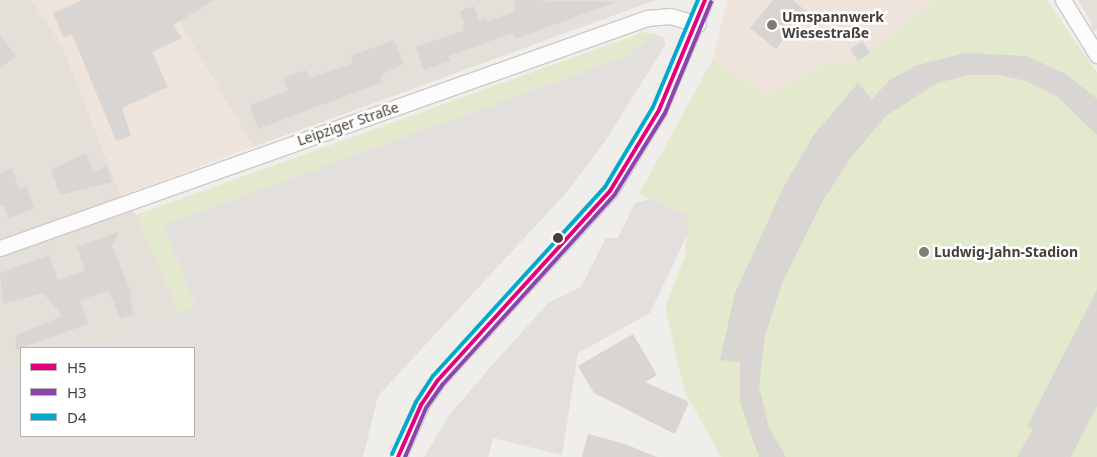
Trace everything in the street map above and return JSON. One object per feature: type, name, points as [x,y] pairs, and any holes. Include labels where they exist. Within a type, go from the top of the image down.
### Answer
[{"type":"street","points":[[398,457],[421,405],[438,380],[610,191],[659,110],[698,24],[706,0]]},
{"type":"street","points":[[1063,0],[1097,54]]},
{"type":"street","name":"Leipziger Straße","points":[[0,248],[647,18],[670,16],[698,24]]},
{"type":"shaded area","points":[[0,0],[32,0],[62,45],[121,196],[136,215],[180,314],[86,347],[20,347],[20,370],[0,378]]},
{"type":"shaded area","points":[[32,0],[167,0],[253,147],[121,196],[62,45]]},
{"type":"shaded area","points":[[167,0],[656,0],[253,147]]},
{"type":"shaded area","points":[[727,0],[937,0],[857,62],[830,62],[766,96],[713,59]]},
{"type":"shaded area","points":[[1078,0],[1097,0],[1097,29],[1091,34],[1092,24]]},
{"type":"shaded area","points":[[654,34],[663,37],[666,44],[602,146],[566,193],[378,396],[363,457],[0,457],[0,378],[20,370],[20,437],[195,437],[195,347],[86,347],[180,314],[195,304],[163,225],[627,56]]},
{"type":"shaded area","points":[[651,199],[688,215],[688,233],[650,313],[578,353],[562,455],[493,438],[488,457],[424,457],[449,415],[503,353],[549,302],[581,287],[606,238],[618,238],[635,203]]},
{"type":"green space","name":"Ludwig-Jahn-Stadion","points":[[937,0],[1047,0],[1097,73],[1097,457],[721,457],[685,392],[666,313],[666,304],[685,256],[688,215],[639,194],[713,59],[766,96],[830,62],[857,62]]},
{"type":"green space","points":[[644,32],[654,34],[627,56],[163,225],[195,304],[180,314],[136,215]]},
{"type":"building","points":[[82,0],[214,0],[173,25],[182,38],[152,52],[168,87],[122,108],[131,136],[116,141],[72,34],[64,38],[53,13]]},
{"type":"building","points":[[515,0],[616,2],[515,39],[513,33],[449,56],[451,61],[424,70],[416,47],[463,31],[461,27],[465,25],[460,11],[474,6],[479,20],[486,18],[487,22],[514,12]]},
{"type":"building","name":"Umspannwerk Wiesestraße","points":[[773,0],[793,0],[806,11],[776,49],[750,28]]},
{"type":"building","points":[[0,35],[16,56],[0,68]]},
{"type":"building","points":[[394,40],[403,63],[380,76],[382,82],[258,129],[250,105],[288,91],[284,78],[306,70],[309,78],[353,63],[351,56]]},
{"type":"building","points":[[862,41],[870,52],[858,61],[850,50]]},
{"type":"building","points":[[965,53],[1026,56],[1066,74],[1097,99],[1097,135],[1058,97],[1026,81],[999,75],[969,75],[937,83],[886,116],[851,157],[821,204],[783,281],[765,336],[759,387],[769,428],[786,457],[759,457],[740,402],[740,362],[720,360],[735,293],[784,186],[813,136],[858,83],[872,99],[890,80],[915,66]]},
{"type":"building","points":[[86,153],[93,172],[107,166],[112,182],[60,195],[51,170]]},
{"type":"building","points":[[12,169],[19,189],[27,187],[34,209],[8,218],[4,205],[0,206],[0,173]]},
{"type":"building","points":[[119,232],[112,246],[132,295],[129,296],[134,314],[120,319],[109,290],[80,301],[88,324],[15,350],[17,335],[63,316],[43,293],[3,304],[0,273],[49,255],[58,280],[85,271],[77,247]]},
{"type":"building","name":"Ludwig-Jahn-Stadion","points":[[1097,290],[1097,406],[1071,457],[1017,457],[1033,429],[1027,426]]},
{"type":"building","points":[[633,334],[657,375],[645,382],[689,402],[675,434],[594,393],[578,366]]},
{"type":"building","points":[[588,434],[625,444],[657,457],[582,457]]},
{"type":"transit line","name":"D4","points":[[392,454],[416,402],[433,376],[605,187],[653,107],[698,0]]},
{"type":"transit line","name":"H5","points":[[398,457],[421,405],[438,380],[610,191],[659,110],[705,0]]},
{"type":"transit line","name":"H3","points":[[405,457],[426,408],[443,384],[615,194],[665,113],[711,2]]},
{"type":"place","name":"Umspannwerk Wiesestraße","points":[[772,25]]},
{"type":"place","name":"Ludwig-Jahn-Stadion","points":[[924,252]]}]
